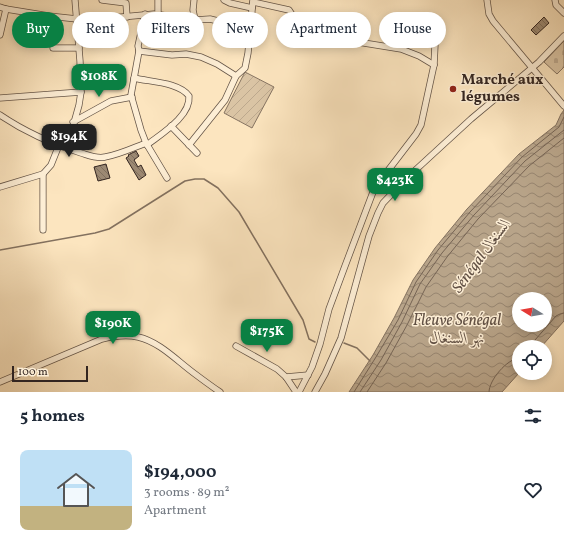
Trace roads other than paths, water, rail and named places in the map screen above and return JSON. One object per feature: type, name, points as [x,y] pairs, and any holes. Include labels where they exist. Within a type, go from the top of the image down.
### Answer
[{"type":"street","points":[[75,0],[76,12]]},
{"type":"street","points":[[102,0],[126,3],[127,12]]},
{"type":"street","points":[[158,0],[158,12]]},
{"type":"street","points":[[193,12],[194,0]]},
{"type":"street","points":[[224,0],[230,3],[252,4],[289,10],[302,30],[308,34],[401,49],[419,56],[434,65]]},
{"type":"street","points":[[487,0],[489,14],[493,21],[564,106]]},
{"type":"street","points":[[555,0],[556,5],[564,13]]},
{"type":"street","points":[[0,35],[3,8],[72,19]]},
{"type":"street","points":[[315,392],[325,374],[340,338],[367,242],[383,203],[409,176],[472,119],[532,68],[564,36]]},
{"type":"street","points":[[66,148],[79,105],[81,92],[79,48]]},
{"type":"street","points":[[138,48],[131,90],[132,97],[146,144],[167,178]]},
{"type":"street","points":[[189,145],[225,100],[236,76],[244,68],[247,60],[248,48]]},
{"type":"street","points":[[299,392],[308,375],[320,344],[329,309],[373,192],[421,125],[434,65],[435,48]]},
{"type":"street","points":[[139,51],[196,56],[217,64],[236,76]]},
{"type":"street","points":[[0,115],[31,133],[66,148],[99,157],[105,157],[146,144],[180,118],[189,104],[188,94],[179,88],[164,83],[134,78]]},
{"type":"street","points":[[0,98],[81,92]]},
{"type":"street","points":[[73,122],[111,101],[132,97]]},
{"type":"street","points":[[171,126],[197,153]]},
{"type":"street","points":[[0,186],[43,174],[51,165],[59,145]]},
{"type":"street","points":[[43,174],[43,230]]},
{"type":"street","points":[[0,382],[102,339],[115,335],[127,335],[150,341],[220,392]]},
{"type":"street","points":[[236,346],[277,369],[286,377],[296,392]]},
{"type":"street","points":[[286,377],[308,375]]},
{"type":"water","name":"Fleuve Sénégal نهر السنغال","points":[[564,110],[564,321],[547,340],[512,340],[513,380],[502,392],[349,392],[373,355],[413,280],[435,248],[467,209],[519,154],[556,125]]},
{"type":"waterway","points":[[0,250],[95,233],[109,229],[185,181],[204,179],[218,188],[239,212],[303,320],[309,339],[315,342]]},
{"type":"waterway","points":[[344,343],[357,348],[370,361]]},
{"type":"place","name":"Marché aux légumes","points":[[453,89]]},
{"type":"water label","name":"Sénégal السنغال","points":[[482,256]]}]
